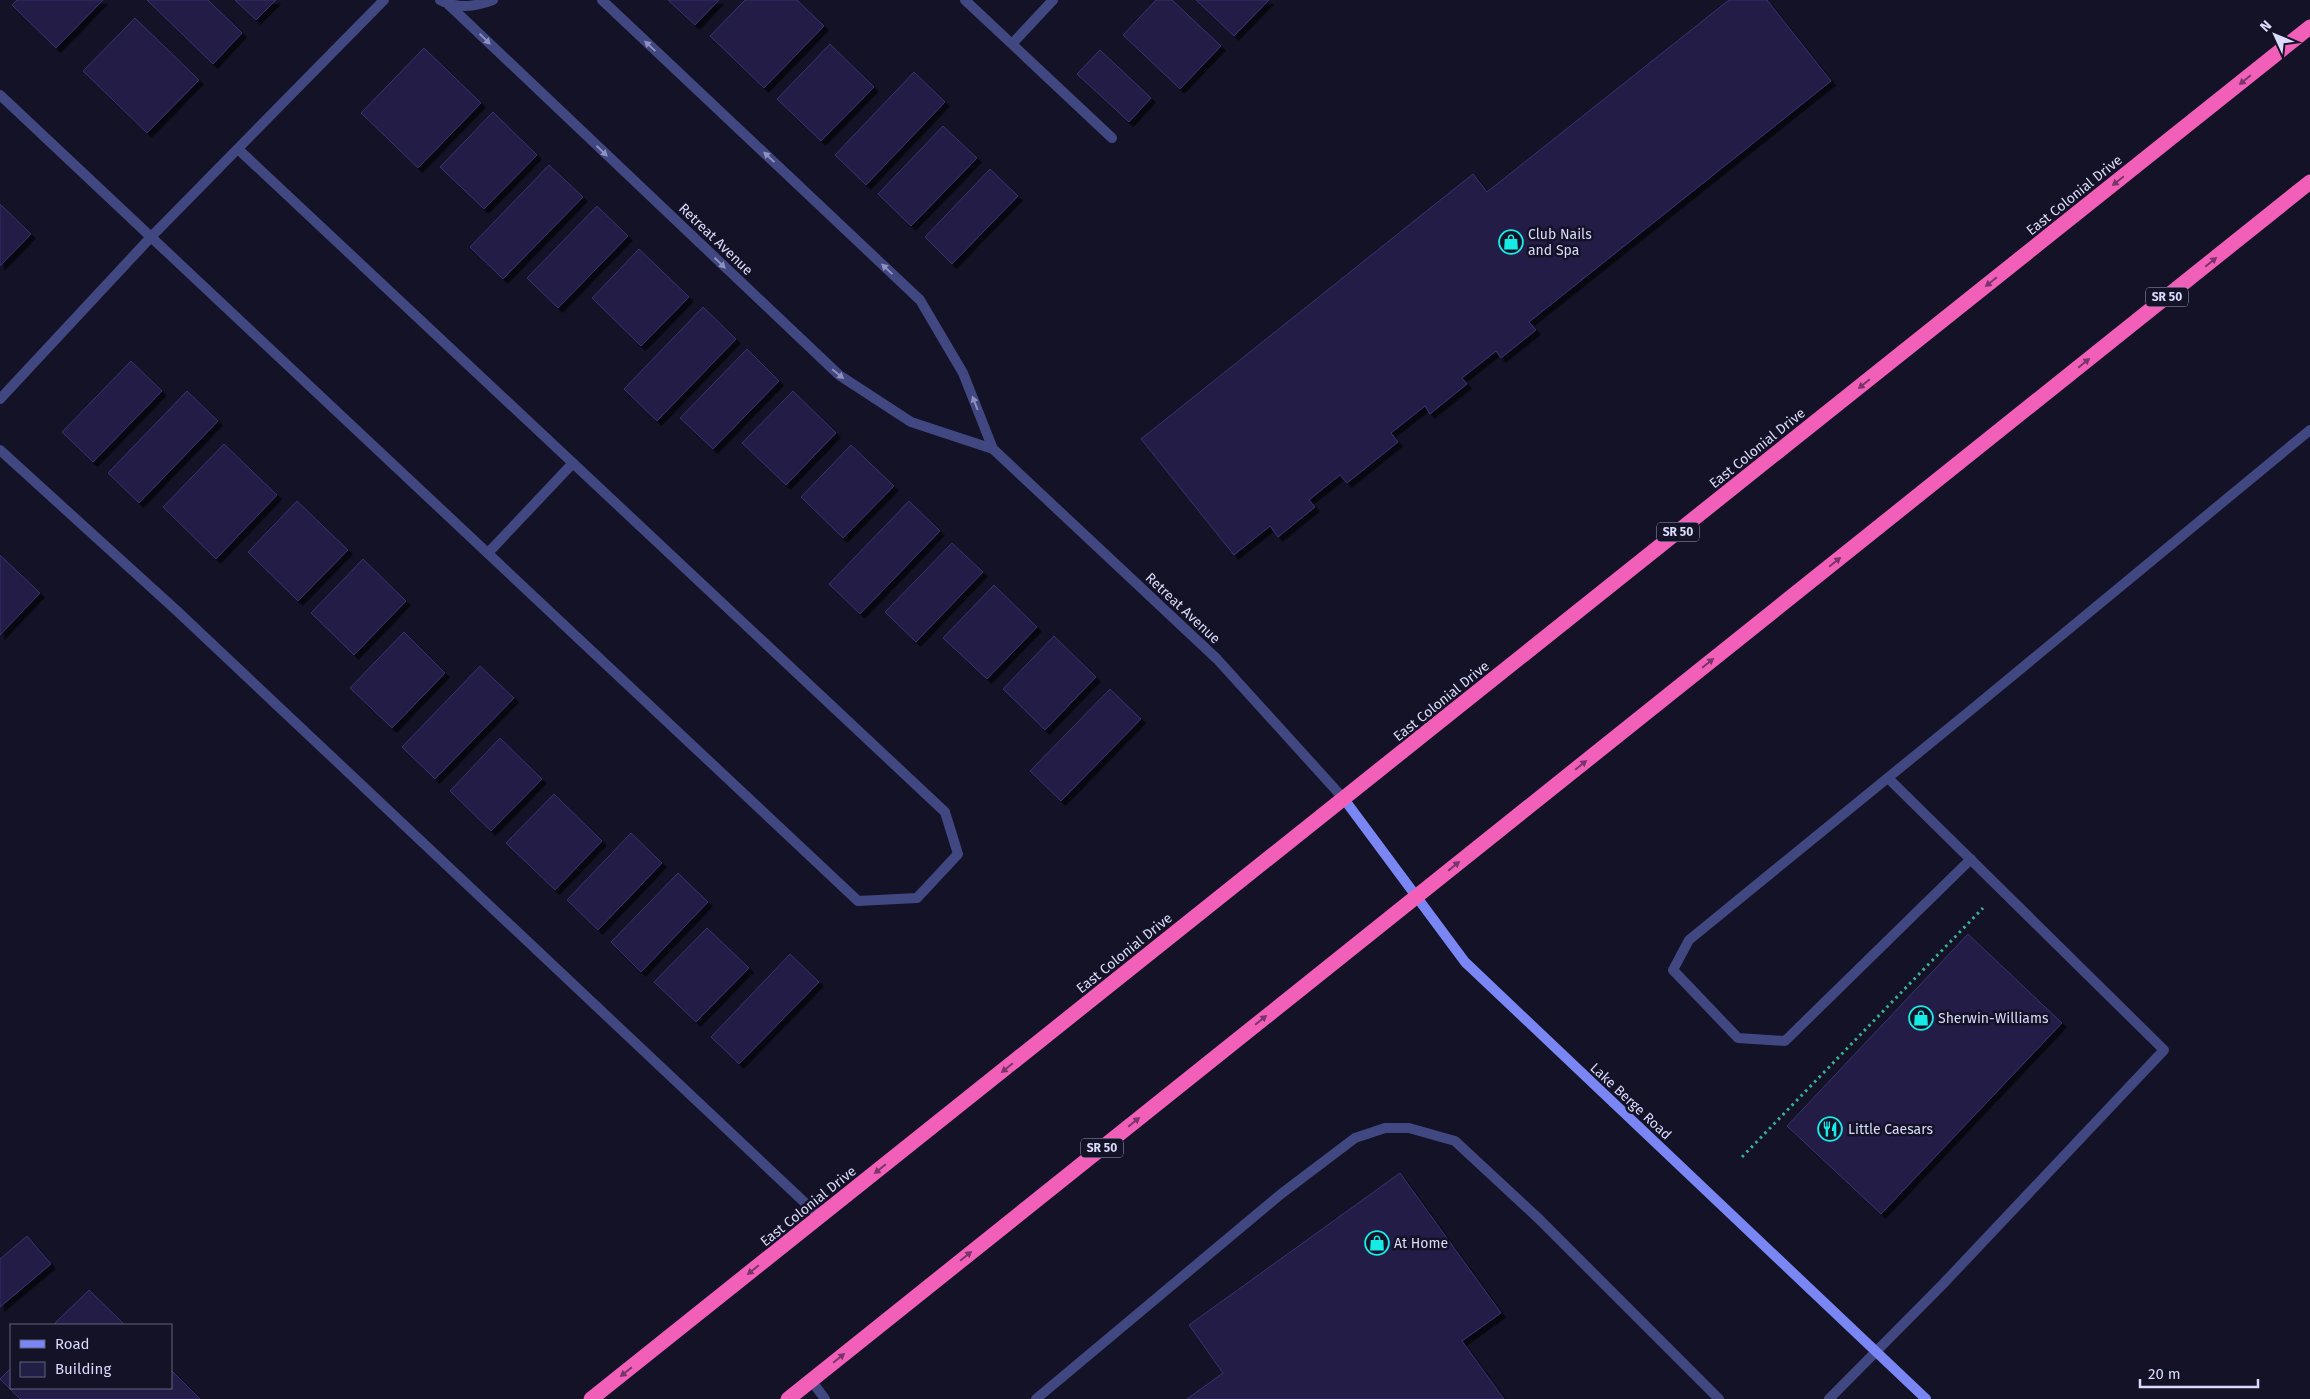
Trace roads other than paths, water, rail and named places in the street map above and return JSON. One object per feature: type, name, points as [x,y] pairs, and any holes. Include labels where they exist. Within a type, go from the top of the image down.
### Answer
[{"type":"highway","name":"East Colonial Drive","points":[[591,1399],[2310,27]]},
{"type":"highway","name":"SR 50","points":[[788,1399],[2310,182]]},
{"type":"street","points":[[0,399],[151,237],[384,0]]},
{"type":"street","points":[[440,0],[449,5],[475,6],[493,0]]},
{"type":"street","name":"Retreat Avenue","points":[[602,0],[920,300],[963,373],[993,448],[1217,659],[1344,799]]},
{"type":"street","points":[[965,0],[1112,138]]},
{"type":"street","points":[[1012,44],[1052,0]]},
{"type":"street","name":"Retreat Avenue","points":[[449,5],[839,375],[912,422],[993,448]]},
{"type":"street","points":[[0,96],[858,901],[916,898],[958,854],[945,812],[238,149]]},
{"type":"street","points":[[1971,859],[1785,1041],[1738,1038],[1672,970],[1689,940],[2310,430]]},
{"type":"street","points":[[0,450],[176,610],[820,1217]]},
{"type":"street","points":[[488,553],[574,463]]},
{"type":"street","points":[[1829,1399],[1943,1284],[2164,1050],[1888,778]]},
{"type":"street","name":"Lake Berge Road","points":[[1344,799],[1465,962],[1926,1399]]},
{"type":"street","points":[[1036,1399],[1281,1194],[1355,1138],[1385,1128],[1409,1128],[1456,1141],[1538,1218],[1719,1399]]},
{"type":"street","points":[[811,1380],[825,1399]]},
{"type":"place","name":"Club Nails and Spa","points":[[1511,242]]},
{"type":"place","name":"Sherwin-Williams","points":[[1921,1018]]},
{"type":"place","name":"Little Caesars","points":[[1830,1129]]},
{"type":"place","name":"At Home","points":[[1377,1243]]}]
